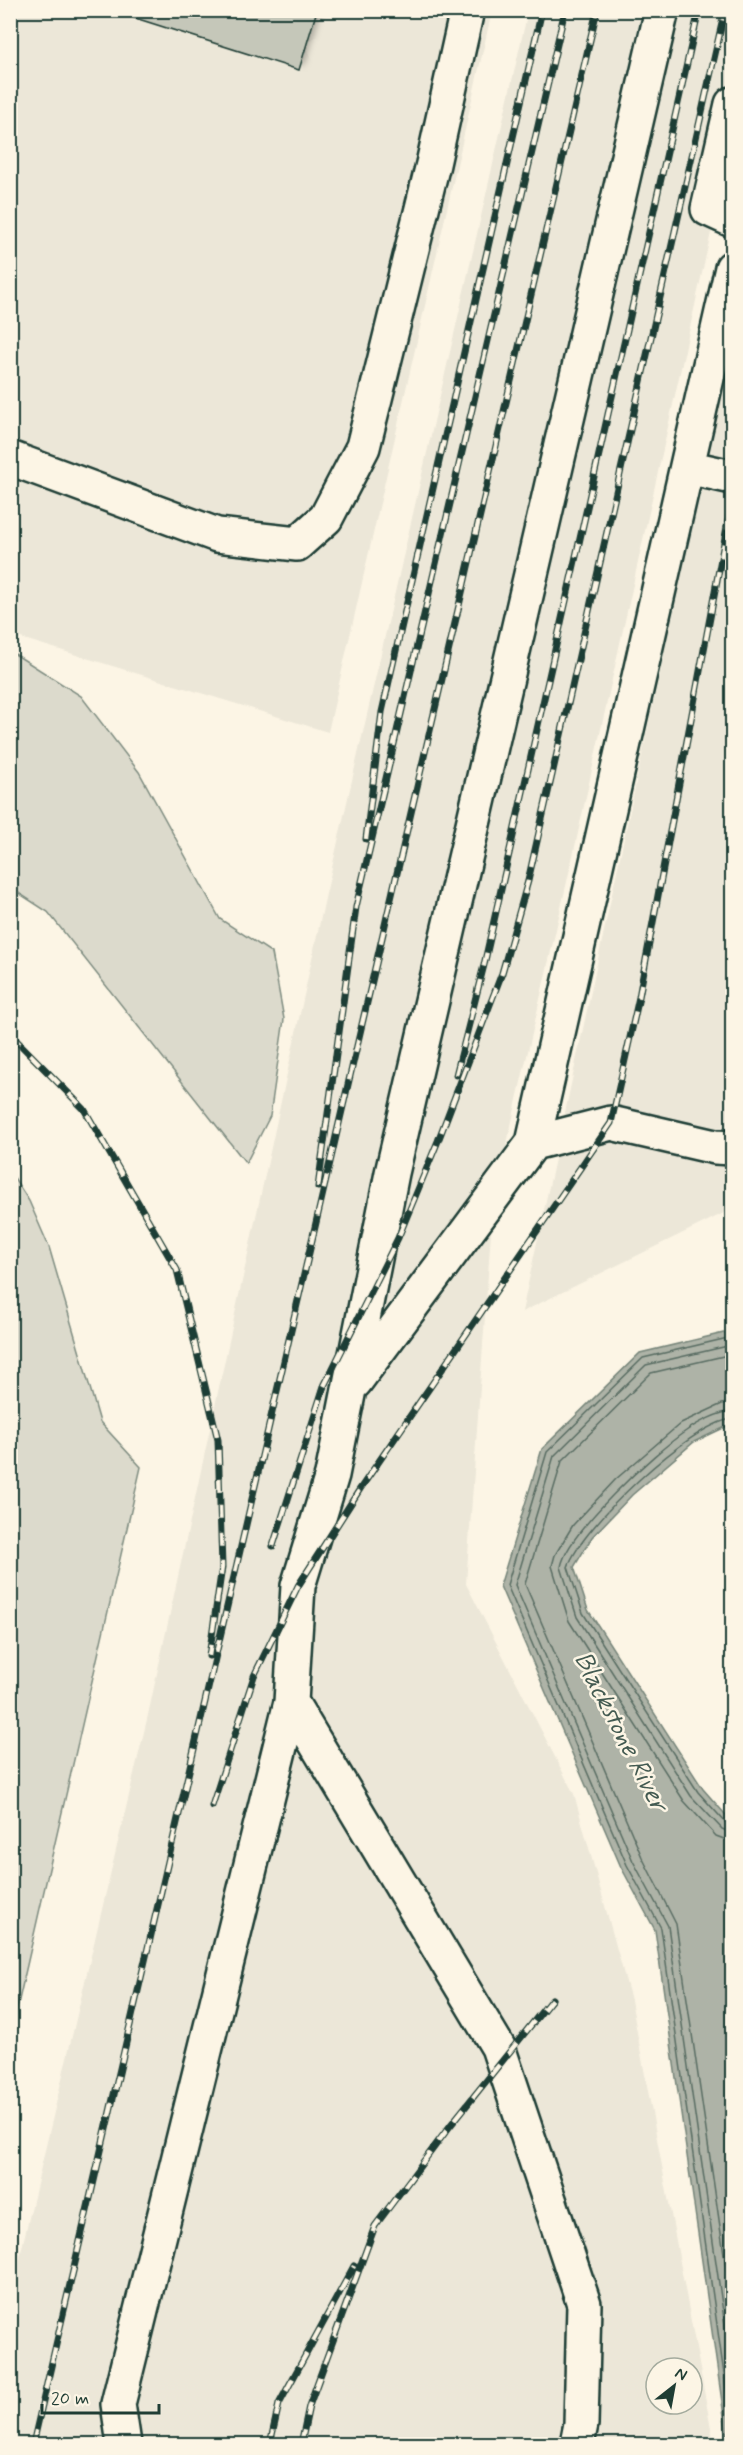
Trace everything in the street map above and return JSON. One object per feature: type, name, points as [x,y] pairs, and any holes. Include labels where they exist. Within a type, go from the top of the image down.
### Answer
[{"type":"lane","points":[[10,458],[217,535],[297,544],[326,518],[363,447],[433,164],[467,10]]},
{"type":"lane","points":[[124,2445],[118,2404],[291,1702],[298,1586],[332,1475],[392,1173],[662,10]]},
{"type":"lane","points":[[732,104],[708,209],[732,220]]},
{"type":"lane","points":[[349,1389],[533,1143],[732,268]]},
{"type":"lane","points":[[687,467],[732,477]]},
{"type":"lane","points":[[533,1143],[611,1123],[715,1147],[732,1148]]},
{"type":"lane","points":[[291,1702],[498,2047],[584,2304],[581,2424],[577,2445]]},
{"type":"shaded area","points":[[10,11],[492,11],[328,732],[11,635]]},
{"type":"shaded area","points":[[528,11],[732,11],[732,138],[574,851],[493,1204],[466,1584],[574,1794],[631,2000],[698,2356],[644,2356],[644,2416],[704,2416],[704,2391],[714,2444],[11,2444],[11,2294],[148,1715],[326,894]]},
{"type":"shaded area","points":[[732,337],[732,1209],[522,1312]]},
{"type":"shaded area","points":[[10,651],[81,696],[139,772],[220,919],[272,953],[284,1019],[270,1116],[246,1163],[48,912],[11,888]]},
{"type":"shaded area","points":[[11,1173],[29,1201],[49,1247],[100,1422],[141,1467],[11,2035]]},
{"type":"water","name":"Blackstone River","points":[[732,1331],[732,1424],[694,1442],[632,1495],[592,1537],[574,1567],[588,1610],[703,1789],[732,1822],[732,2444],[728,2444],[655,1930],[621,1867],[500,1586],[542,1449],[640,1353]]},
{"type":"building","points":[[110,10],[317,10],[299,70]]},
{"type":"railway","points":[[366,839],[382,712],[542,10]]},
{"type":"railway","points":[[318,1187],[356,907],[565,10]]},
{"type":"railway","points":[[33,2444],[597,10]]},
{"type":"railway","points":[[456,1075],[484,965],[699,10]]},
{"type":"railway","points":[[273,1546],[324,1386],[398,1238],[502,973],[528,881],[725,10]]},
{"type":"railway","points":[[212,1806],[254,1676],[298,1586],[360,1489],[611,1123],[639,997],[732,500]]},
{"type":"railway","points":[[10,1034],[84,1109],[177,1270],[218,1440],[222,1567],[209,1656]]},
{"type":"railway","points":[[301,2444],[309,2406],[375,2226],[450,2126],[552,1999]]},
{"type":"railway","points":[[270,2444],[279,2404],[354,2266]]}]
